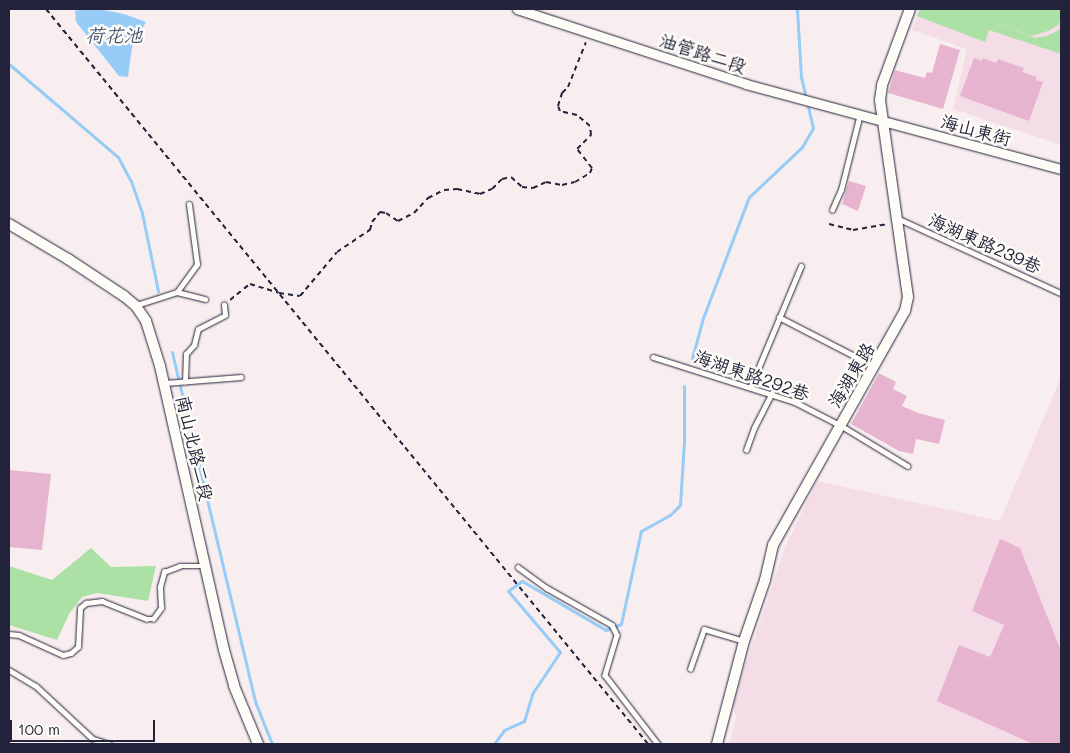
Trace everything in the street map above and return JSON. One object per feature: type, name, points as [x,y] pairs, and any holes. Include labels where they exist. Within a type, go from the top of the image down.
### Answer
[{"type":"street","name":"油管路二段","points":[[517,9],[746,84],[882,120]]},
{"type":"street","name":"海湖東路","points":[[717,744],[744,641],[765,580],[773,545],[840,425],[898,328],[905,311],[908,297],[880,100],[882,85],[910,9]]},
{"type":"street","name":"海山東街","points":[[882,120],[1061,169]]},
{"type":"street","name":"南山北路二段","points":[[9,224],[68,259],[136,306],[146,321],[153,340],[164,384],[234,686],[258,744]]},
{"type":"lane","points":[[832,210],[841,190],[860,113]]},
{"type":"lane","points":[[177,292],[197,264],[189,205]]},
{"type":"lane","name":"海湖東路239巷","points":[[897,220],[1061,292]]},
{"type":"lane","points":[[750,388],[801,266]]},
{"type":"lane","points":[[136,306],[177,292],[205,299]]},
{"type":"lane","points":[[185,382],[186,354],[194,345],[198,329],[225,315],[224,305]]},
{"type":"lane","points":[[779,317],[876,366]]},
{"type":"lane","name":"海湖東路292巷","points":[[653,357],[796,402],[840,425],[908,466]]},
{"type":"lane","points":[[164,384],[241,377]]},
{"type":"lane","points":[[746,450],[754,428],[772,393]]},
{"type":"lane","points":[[9,634],[19,635],[63,656],[72,653],[78,647],[80,608],[86,603],[102,601],[147,619],[153,619],[161,608],[160,587],[164,572],[180,566],[205,566]]},
{"type":"lane","points":[[518,567],[547,588],[612,625],[617,635],[605,675],[658,744]]},
{"type":"lane","points":[[690,669],[704,628],[744,641]]},
{"type":"lane","points":[[9,670],[36,686],[93,739],[109,744]]},
{"type":"path","points":[[46,9],[515,584],[648,744]]},
{"type":"path","points":[[224,305],[250,284],[279,293],[300,296],[337,252],[370,230],[372,222],[380,212],[386,212],[398,221],[414,213],[428,198],[444,190],[457,189],[480,194],[492,189],[502,179],[511,177],[522,187],[533,188],[546,182],[562,185],[575,182],[590,173],[592,168],[577,149],[591,135],[590,126],[577,115],[560,111],[558,106],[562,94],[568,87],[589,33]]},
{"type":"path","points":[[829,224],[853,230],[897,220]]},
{"type":"shaded area","points":[[920,9],[1061,9],[1061,145],[953,109],[967,49],[912,30]]},
{"type":"shaded area","points":[[1061,377],[1061,744],[729,744],[736,717],[732,704],[786,545],[817,481],[1000,521]]},
{"type":"green space","points":[[920,9],[1061,9],[1061,20],[1058,25],[1048,31],[1031,36],[978,16],[1035,38],[1047,36],[1061,29],[1061,54],[989,30],[985,42],[917,16]]},
{"type":"green space","points":[[91,548],[111,567],[156,566],[148,601],[97,593],[82,597],[69,614],[57,640],[9,625],[9,566],[52,580]]},
{"type":"water","name":"荷花池","points":[[98,9],[124,14],[146,22],[132,47],[128,77],[119,76],[76,22],[75,11]]},
{"type":"building","points":[[940,44],[960,50],[943,109],[888,93],[895,70],[925,78],[927,72],[932,73]]},
{"type":"building","points":[[974,58],[982,61],[983,58],[996,63],[998,59],[1024,68],[1022,72],[1037,77],[1036,80],[1043,82],[1029,121],[960,96]]},
{"type":"building","points":[[849,181],[866,186],[858,211],[842,204]]},
{"type":"building","points":[[879,373],[896,382],[893,389],[907,396],[902,406],[918,413],[945,420],[939,444],[916,439],[913,454],[899,451],[851,424]]},
{"type":"building","points":[[9,470],[51,474],[42,550],[9,547]]},
{"type":"building","points":[[1000,539],[1020,548],[1061,651],[1061,744],[1033,744],[937,701],[959,645],[990,657],[1004,625],[972,611]]},
{"type":"waterway","points":[[692,358],[703,318],[749,197],[802,147],[813,128],[801,77],[797,9]]},
{"type":"waterway","points":[[9,64],[118,157],[131,181],[142,213],[158,291]]},
{"type":"waterway","points":[[172,352],[178,378]]},
{"type":"waterway","points":[[180,386],[256,704],[272,744]]},
{"type":"waterway","points":[[494,744],[504,730],[524,721],[532,694],[560,652],[508,591],[522,581],[606,630],[621,624],[641,531],[670,515],[680,505],[684,442],[684,386]]}]
